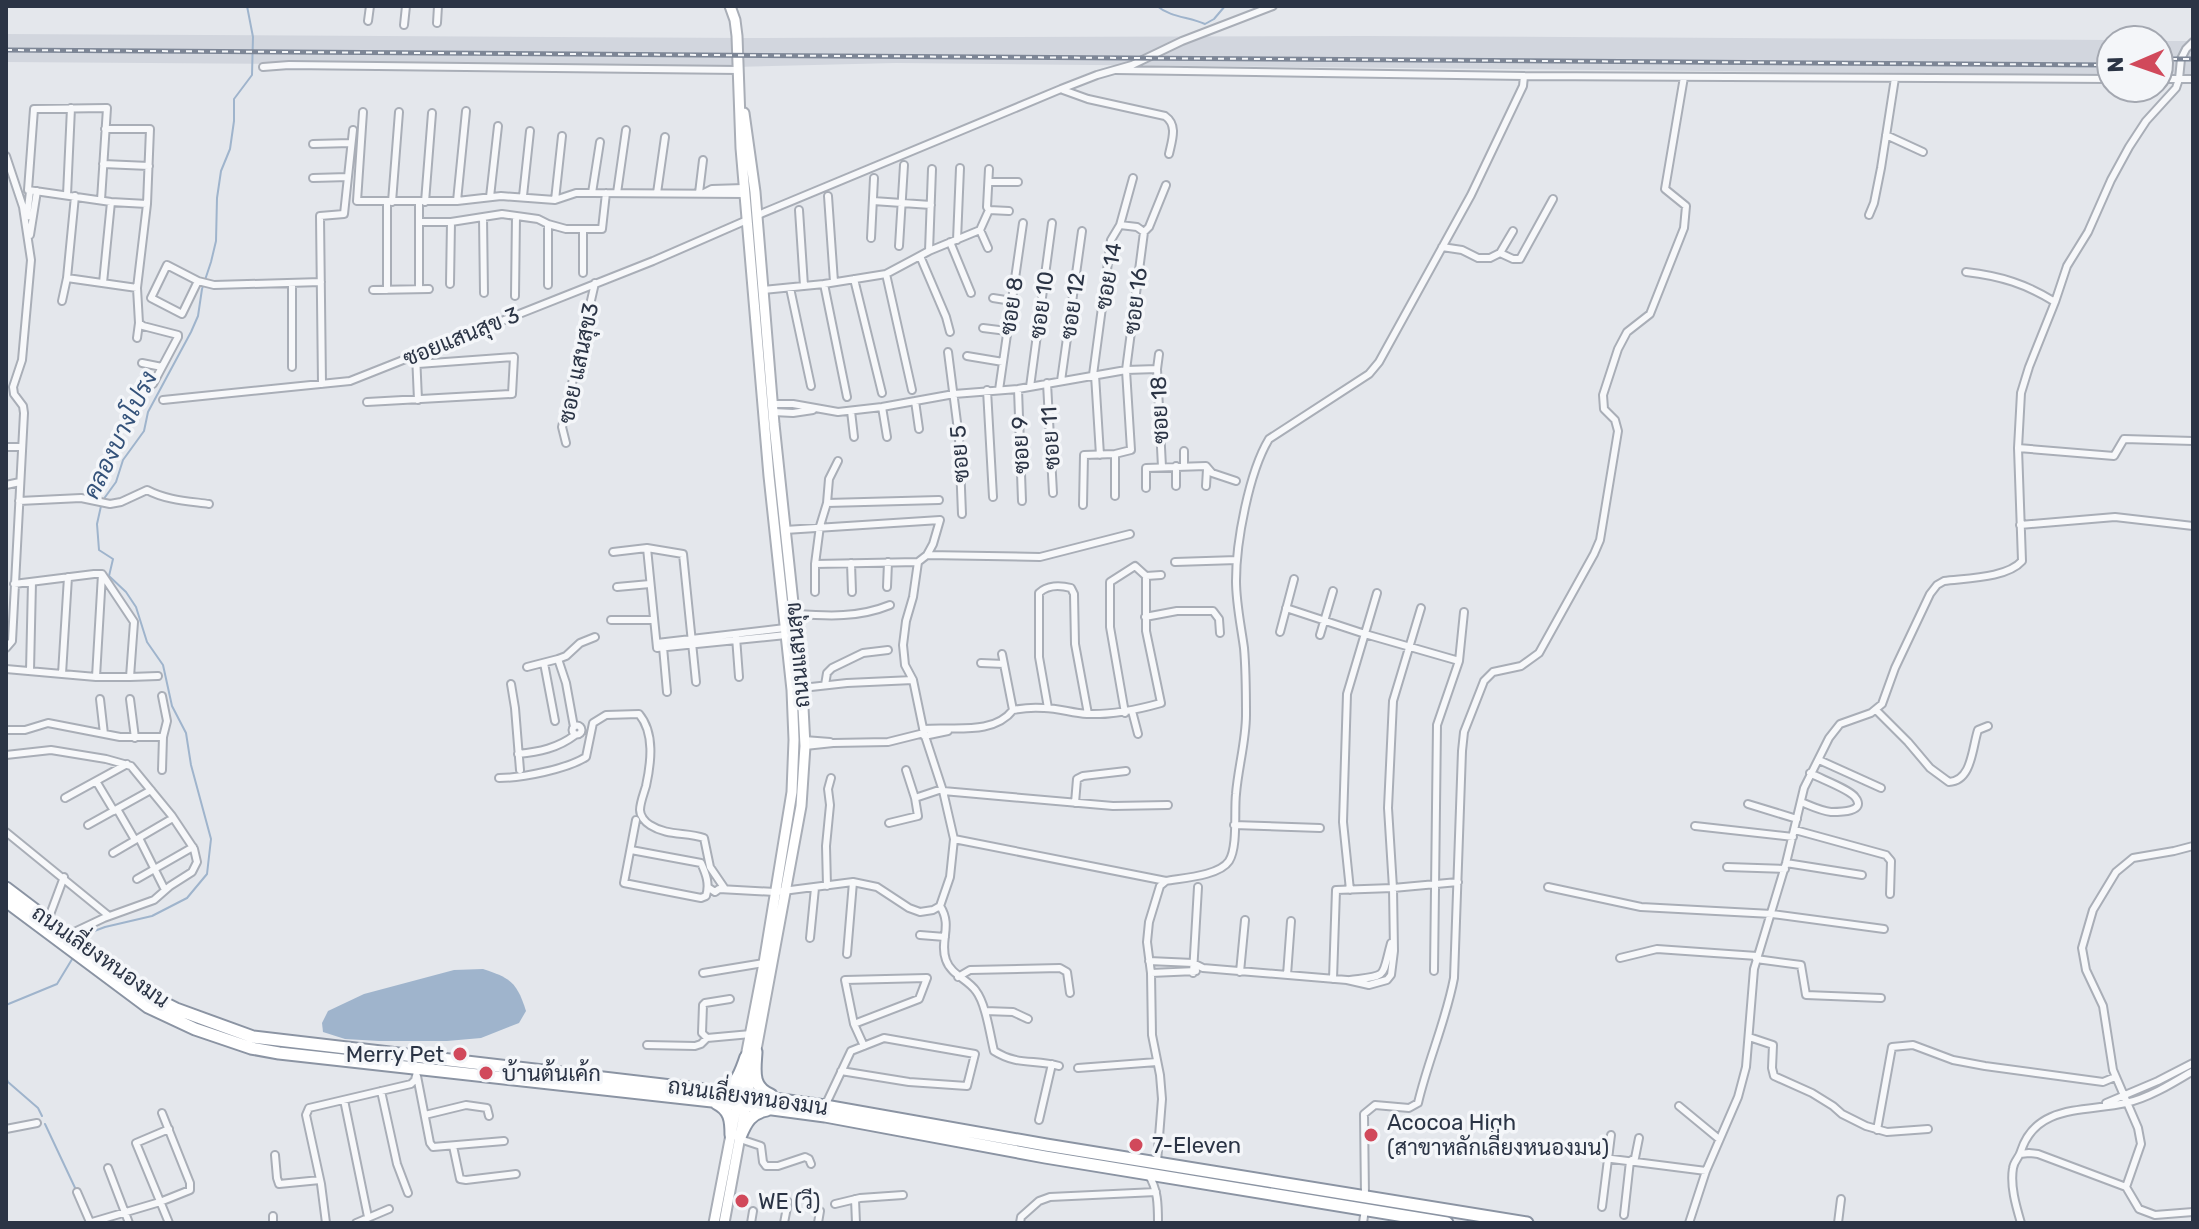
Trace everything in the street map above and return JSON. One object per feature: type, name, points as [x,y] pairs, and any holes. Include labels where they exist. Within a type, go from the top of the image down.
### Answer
[{"type":"highway","name":"ถนนเลี่ยงหนองมน","points":[[6,888],[48,920],[148,1007],[195,1029],[251,1048],[418,1071],[709,1095]]},
{"type":"highway","name":"ถนนเลี่ยงหนองมน","points":[[6,901],[68,939]]},
{"type":"highway","name":"ถนนเลี่ยงหนองมน","points":[[93,961],[176,1009],[253,1037],[419,1055],[742,1099],[1046,1151],[1157,1162],[1365,1202],[1447,1223]]},
{"type":"highway","points":[[737,1137],[727,1112],[709,1095],[732,1085],[751,1055]]},
{"type":"highway","points":[[751,1055],[758,1087],[785,1105]]},
{"type":"highway","name":"ถนนเลี่ยงหนองมน","points":[[785,1105],[825,1106],[1148,1174],[1527,1223]]},
{"type":"highway","points":[[737,1137],[754,1114],[785,1105]]},
{"type":"main road","name":"ถนนแสนสุข","points":[[730,6],[735,20]]},
{"type":"main road","name":"ถนนแสนสุข","points":[[737,6],[738,82],[750,148],[747,220],[781,530],[794,614],[804,743],[801,806],[764,963],[751,1034],[751,1055]]},
{"type":"main road","name":"ถนนแสนสุข","points":[[724,1223],[742,1099],[780,892],[792,792],[793,727],[781,632],[781,530],[773,408],[758,215],[748,191]]},
{"type":"main road","name":"ถนนแสนสุข","points":[[714,1223],[737,1137]]},
{"type":"street","points":[[368,21],[370,6]]},
{"type":"street","points":[[404,25],[406,6]]},
{"type":"street","points":[[437,23],[438,6]]},
{"type":"street","points":[[758,215],[1061,89],[1159,54],[1182,41],[1273,6]]},
{"type":"street","points":[[1689,1223],[1706,1171],[1738,1097],[1746,1067],[1756,957],[1772,914],[1810,773],[1840,724],[1876,710],[1882,704],[1895,668],[1937,585],[1944,581],[2007,572],[2022,561],[2018,448],[2021,393],[2029,367],[2067,266],[2088,232],[2129,147],[2146,121],[2176,88],[2181,59],[2193,42]]},
{"type":"street","points":[[263,67],[739,70]]},
{"type":"street","points":[[1116,70],[2095,79]]},
{"type":"street","points":[[954,839],[1166,881],[1208,873],[1229,861],[1246,720],[1237,560],[1260,454],[1269,439],[1369,374],[1379,362],[1471,195],[1523,86],[1524,76]]},
{"type":"street","points":[[1363,1223],[1364,1114],[1375,1105],[1409,1108],[1418,1103],[1451,996],[1464,732],[1484,681],[1493,672],[1521,666],[1539,653],[1600,540],[1618,431],[1615,420],[1604,409],[1603,395],[1627,332],[1650,314],[1684,228],[1686,206],[1665,189],[1684,77]]},
{"type":"street","points":[[1869,215],[1874,203],[1895,78]]},
{"type":"street","points":[[2175,79],[2193,79]]},
{"type":"street","points":[[1061,89],[1088,99],[1165,116],[1173,126],[1169,154]]},
{"type":"street","points":[[67,195],[71,108]]},
{"type":"street","points":[[101,200],[107,108],[34,109],[28,190],[111,202],[147,204]]},
{"type":"street","points":[[457,201],[466,111]]},
{"type":"street","points":[[363,112],[357,201],[457,201],[523,196],[555,200],[576,193],[713,195],[748,191]]},
{"type":"street","points":[[387,290],[389,202],[399,112]]},
{"type":"street","points":[[419,289],[419,222],[432,113]]},
{"type":"street","points":[[490,197],[498,126]]},
{"type":"street","points":[[105,129],[150,129],[147,204],[137,288],[137,338]]},
{"type":"street","points":[[322,384],[320,216],[344,214],[353,130]]},
{"type":"street","points":[[617,193],[626,130]]},
{"type":"street","points":[[523,196],[530,131]]},
{"type":"street","points":[[1886,135],[1923,152]]},
{"type":"street","points":[[555,200],[562,136]]},
{"type":"street","points":[[657,193],[665,137]]},
{"type":"street","points":[[592,193],[600,142]]},
{"type":"street","points":[[313,144],[351,143]]},
{"type":"street","points":[[6,156],[26,224],[31,275],[22,360],[13,387],[23,406],[22,447],[12,641],[6,648]]},
{"type":"street","points":[[702,193],[703,160]]},
{"type":"street","points":[[103,164],[149,166]]},
{"type":"street","points":[[899,246],[904,165]]},
{"type":"street","points":[[960,168],[953,241],[971,293]]},
{"type":"street","points":[[929,251],[932,169]]},
{"type":"street","points":[[763,290],[886,274],[929,251],[980,230],[989,210],[989,169]]},
{"type":"street","points":[[313,178],[348,177]]},
{"type":"street","points":[[871,238],[874,178]]},
{"type":"street","name":"ซอย 14","points":[[1100,455],[1094,375],[1111,240],[1120,225],[1133,178]]},
{"type":"street","points":[[989,182],[1018,182]]},
{"type":"street","name":"ซอย 16","points":[[1115,454],[1131,450],[1126,370],[1144,232],[1149,227],[1166,185]]},
{"type":"street","points":[[26,224],[34,191]]},
{"type":"street","points":[[29,242],[34,191]]},
{"type":"street","points":[[419,222],[451,222],[502,214],[538,219],[566,229],[602,229],[606,193]]},
{"type":"street","points":[[62,301],[75,196]]},
{"type":"street","points":[[828,196],[834,282]]},
{"type":"street","points":[[1500,253],[1520,259],[1553,199]]},
{"type":"street","points":[[873,201],[931,205]]},
{"type":"street","points":[[103,283],[111,202]]},
{"type":"street","points":[[799,210],[804,286]]},
{"type":"street","points":[[989,210],[1009,211]]},
{"type":"street","points":[[515,296],[516,216]]},
{"type":"street","points":[[483,217],[484,293]]},
{"type":"street","name":"ซอยแสนสุข 3","points":[[163,400],[350,381],[653,261],[747,220]]},
{"type":"street","points":[[450,284],[451,222]]},
{"type":"street","name":"ซอย 8","points":[[999,390],[1023,223]]},
{"type":"street","name":"ซอย 10","points":[[1030,387],[1052,223]]},
{"type":"street","points":[[548,224],[548,285]]},
{"type":"street","points":[[1120,225],[1137,227],[1144,232]]},
{"type":"street","points":[[583,230],[583,273]]},
{"type":"street","points":[[980,230],[988,248]]},
{"type":"street","name":"ซอย 12","points":[[1061,381],[1082,231]]},
{"type":"street","points":[[1442,247],[1462,250],[1483,259],[1500,253],[1513,231]]},
{"type":"street","points":[[920,256],[950,332]]},
{"type":"street","points":[[202,282],[182,314],[151,298],[167,265],[202,282],[321,282]]},
{"type":"street","points":[[1966,272],[2026,285],[2055,302]]},
{"type":"street","points":[[886,274],[912,390]]},
{"type":"street","points":[[67,278],[137,288]]},
{"type":"street","points":[[854,279],[882,393]]},
{"type":"street","points":[[292,283],[292,367]]},
{"type":"street","name":"ซอย แสนสุข3","points":[[566,443],[562,427],[595,283]]},
{"type":"street","points":[[824,284],[847,397]]},
{"type":"street","points":[[790,288],[811,386]]},
{"type":"street","points":[[373,290],[429,289]]},
{"type":"street","points":[[993,298],[1012,301]]},
{"type":"street","points":[[139,323],[178,335],[153,384]]},
{"type":"street","points":[[983,328],[1007,331]]},
{"type":"street","name":"ซอย 5","points":[[948,352],[959,438],[962,514]]},
{"type":"street","points":[[416,354],[418,400]]},
{"type":"street","name":"ซอย 18","points":[[1159,354],[1162,467]]},
{"type":"street","points":[[967,356],[1003,362]]},
{"type":"street","points":[[367,402],[512,394],[514,357],[418,364]]},
{"type":"street","points":[[142,363],[162,367]]},
{"type":"street","points":[[773,408],[793,404],[838,412],[851,411],[954,394],[1018,389],[1126,370],[1157,369]]},
{"type":"street","name":"ซอย 11","points":[[1047,383],[1053,493]]},
{"type":"street","name":"ซอย 9","points":[[1018,389],[1022,501]]},
{"type":"street","points":[[987,390],[993,497]]},
{"type":"street","points":[[915,401],[919,429]]},
{"type":"street","points":[[882,407],[887,437]]},
{"type":"street","points":[[851,411],[854,437]]},
{"type":"street","points":[[2018,448],[2114,456],[2124,439],[2193,441]]},
{"type":"street","points":[[6,447],[22,447]]},
{"type":"street","points":[[1176,486],[1184,451]]},
{"type":"street","points":[[1083,505],[1084,455],[1115,454],[1115,496]]},
{"type":"street","points":[[815,592],[820,526],[827,503],[829,479],[838,461]]},
{"type":"street","points":[[1146,488],[1146,468],[1206,466],[1212,473],[1236,481]]},
{"type":"street","points":[[1206,486],[1207,468]]},
{"type":"street","points":[[6,485],[20,482]]},
{"type":"street","points":[[19,501],[81,498],[102,503],[121,502],[147,490],[172,499],[209,504]]},
{"type":"street","points":[[827,503],[939,500]]},
{"type":"street","points":[[6,516],[18,515]]},
{"type":"street","points":[[2020,525],[2115,517],[2193,526]]},
{"type":"street","points":[[781,530],[940,520],[933,544],[927,555],[918,562],[815,564]]},
{"type":"street","points":[[6,532],[17,535]]},
{"type":"street","points":[[927,555],[1040,557],[1130,534]]},
{"type":"street","points":[[6,540],[17,535]]},
{"type":"street","points":[[613,552],[647,548],[683,554],[696,682]]},
{"type":"street","points":[[647,548],[654,620],[667,692]]},
{"type":"street","points":[[1175,562],[1237,560]]},
{"type":"street","points":[[887,587],[888,562]]},
{"type":"street","points":[[709,888],[715,892],[722,889],[780,892],[853,882],[877,887],[920,912],[940,906],[950,877],[954,839],[943,790],[924,733],[913,680],[905,665],[903,645],[918,562]]},
{"type":"street","points":[[851,563],[852,592]]},
{"type":"street","points":[[1138,734],[1129,712],[1110,627],[1110,582],[1135,566],[1146,576],[1161,575]]},
{"type":"street","points":[[14,584],[102,574]]},
{"type":"street","points":[[102,574],[134,622],[130,677]]},
{"type":"street","points":[[96,677],[102,574]]},
{"type":"street","points":[[1013,710],[1048,708],[1088,714],[1129,712],[1161,703],[1146,631],[1146,576]]},
{"type":"street","points":[[62,674],[68,577]]},
{"type":"street","points":[[1280,632],[1294,579]]},
{"type":"street","points":[[30,671],[32,582]]},
{"type":"street","points":[[617,587],[650,584]]},
{"type":"street","points":[[1048,708],[1039,657],[1039,593],[1045,588],[1064,586],[1071,588],[1074,594],[1075,644],[1088,714]]},
{"type":"street","points":[[1320,635],[1333,591]]},
{"type":"street","points":[[1350,890],[1343,822],[1347,694],[1377,593]]},
{"type":"street","points":[[794,614],[858,615],[890,605]]},
{"type":"street","points":[[1286,608],[1459,661]]},
{"type":"street","points":[[1149,961],[1193,963],[1203,968],[1347,980],[1369,985],[1387,980],[1394,951],[1388,808],[1393,701],[1421,608]]},
{"type":"street","points":[[1145,617],[1177,611],[1213,611],[1219,619],[1220,633]]},
{"type":"street","points":[[1434,971],[1437,725],[1459,661],[1464,612]]},
{"type":"street","points":[[611,620],[654,620]]},
{"type":"street","points":[[660,645],[781,632]]},
{"type":"street","points":[[527,667],[566,656],[580,643],[595,637]]},
{"type":"street","points":[[736,637],[739,677]]},
{"type":"street","points":[[825,685],[827,673],[832,668],[863,653],[888,650]]},
{"type":"street","points":[[804,743],[818,740],[833,743],[888,742],[924,733],[938,734],[951,729],[995,725],[1013,710],[1002,654]]},
{"type":"street","points":[[558,659],[577,731]]},
{"type":"street","points":[[544,663],[555,721]]},
{"type":"street","points":[[981,663],[1004,664]]},
{"type":"street","points":[[6,669],[96,677],[158,676]]},
{"type":"street","points":[[802,688],[913,680]]},
{"type":"street","points":[[511,684],[520,770]]},
{"type":"street","points":[[162,696],[167,721],[162,770]]},
{"type":"street","points":[[100,699],[104,734]]},
{"type":"street","points":[[130,699],[135,738]]},
{"type":"street","points":[[1876,710],[1938,776],[1949,782],[1962,779],[1978,730],[1988,726]]},
{"type":"street","points":[[499,778],[546,771],[580,761],[586,757],[593,723],[606,715],[639,714],[643,717],[651,747],[649,773],[640,811],[642,817],[659,829],[704,838],[710,867],[722,889]]},
{"type":"street","points":[[6,730],[25,730],[48,723],[135,738],[163,737]]},
{"type":"street","points":[[518,754],[554,747],[577,731],[591,734]]},
{"type":"street","points":[[6,755],[51,750],[127,764],[151,790],[193,847],[197,862],[195,868],[148,903],[109,916],[68,939]]},
{"type":"street","points":[[1819,760],[1881,788]]},
{"type":"street","points":[[65,798],[127,764]]},
{"type":"street","points":[[889,823],[918,816],[906,770]]},
{"type":"street","points":[[1075,803],[1077,779],[1126,771]]},
{"type":"street","points":[[1801,802],[1831,812],[1853,811],[1858,804],[1854,795],[1810,773]]},
{"type":"street","points":[[827,886],[828,789],[831,778]]},
{"type":"street","points":[[96,781],[137,839],[165,890]]},
{"type":"street","points":[[88,825],[151,790]]},
{"type":"street","points":[[915,798],[943,790],[1113,806],[1168,805]]},
{"type":"street","points":[[1748,804],[1797,819]]},
{"type":"street","points":[[113,853],[173,818]]},
{"type":"street","points":[[631,850],[701,863],[709,888],[706,896],[701,898],[624,883],[636,820]]},
{"type":"street","points":[[1234,825],[1320,828]]},
{"type":"street","points":[[1695,826],[1794,834],[1873,851],[1889,857],[1892,866],[1890,894]]},
{"type":"street","points":[[6,832],[109,916]]},
{"type":"street","points":[[2126,1187],[2141,1144],[2138,1128],[2115,1077],[2103,1006],[2086,970],[2082,948],[2093,910],[2116,872],[2133,858],[2193,846]]},
{"type":"street","points":[[137,879],[193,847]]},
{"type":"street","points":[[1727,867],[1786,866],[1862,875]]},
{"type":"street","points":[[48,920],[64,877]]},
{"type":"street","points":[[1157,1162],[1162,1099],[1152,1035],[1147,942],[1149,922],[1160,886],[1166,881]]},
{"type":"street","points":[[847,954],[853,882]]},
{"type":"street","points":[[1333,979],[1336,890],[1458,882]]},
{"type":"street","points":[[1193,973],[1198,887]]},
{"type":"street","points":[[1548,887],[1641,907],[1772,914],[1884,929]]},
{"type":"street","points":[[810,938],[815,888]]},
{"type":"street","points":[[940,906],[946,914],[946,962],[958,977],[976,991],[985,1011],[994,1051],[1022,1063],[1033,1061],[1055,1065],[1039,1120]]},
{"type":"street","points":[[1240,972],[1245,920]]},
{"type":"street","points":[[1287,975],[1291,921]]},
{"type":"street","points":[[920,935],[945,937]]},
{"type":"street","points":[[1620,958],[1657,949],[1756,957],[1801,965],[1806,995],[1881,998]]},
{"type":"street","points":[[703,973],[764,963]]},
{"type":"street","points":[[958,977],[970,970],[1060,968],[1067,972],[1070,993]]},
{"type":"street","points":[[1151,973],[1193,973],[1203,968]]},
{"type":"street","points":[[854,1024],[919,999],[927,978],[845,980],[854,1024],[864,1046]]},
{"type":"street","points":[[707,1038],[702,1033],[703,1005],[730,999]]},
{"type":"street","points":[[985,1011],[1013,1012],[1028,1019]]},
{"type":"street","points":[[647,1045],[695,1046],[707,1038],[751,1034]]},
{"type":"street","points":[[1749,1037],[1773,1045],[1774,1076],[1823,1099],[1858,1123],[1887,1132],[1928,1129]]},
{"type":"street","points":[[825,1106],[841,1071],[851,1051],[884,1038],[975,1054],[967,1086],[909,1082],[841,1071]]},
{"type":"street","points":[[1877,1130],[1892,1047],[1913,1045],[1964,1062],[2103,1082],[2115,1077]]},
{"type":"street","points":[[1078,1068],[1157,1062]]},
{"type":"street","points":[[2126,1099],[2193,1063]]},
{"type":"street","points":[[326,1223],[306,1115],[309,1108],[411,1084],[418,1071]]},
{"type":"street","points":[[418,1071],[432,1146],[504,1141]]},
{"type":"street","points":[[2021,1223],[2013,1186],[2013,1169],[2022,1143],[2030,1131],[2044,1120],[2063,1113],[2126,1099],[2173,1083],[2193,1071]]},
{"type":"street","points":[[381,1091],[397,1164],[408,1193]]},
{"type":"street","points":[[344,1100],[368,1217]]},
{"type":"street","points":[[425,1115],[466,1105],[487,1108],[489,1116]]},
{"type":"street","points":[[1679,1106],[1719,1139]]},
{"type":"street","points":[[77,1192],[90,1223],[189,1191],[191,1188],[162,1113]]},
{"type":"street","points":[[6,1129],[37,1123]]},
{"type":"street","points":[[169,1129],[136,1143],[169,1223]]},
{"type":"street","points":[[1602,1207],[1611,1135]]},
{"type":"street","points":[[737,1137],[761,1146],[763,1162],[769,1167],[805,1157],[811,1164]]},
{"type":"street","points":[[1630,1161],[1635,1158],[1639,1138]]},
{"type":"street","points":[[453,1146],[460,1179],[516,1174]]},
{"type":"street","points":[[2020,1154],[2038,1154],[2126,1187],[2139,1209],[2155,1215],[2193,1212]]},
{"type":"street","points":[[275,1155],[279,1184],[320,1180]]},
{"type":"street","points":[[1606,1158],[1706,1171]]},
{"type":"street","points":[[1624,1215],[1630,1161]]},
{"type":"street","points":[[108,1168],[129,1223]]},
{"type":"street","points":[[1148,1174],[1156,1192],[1158,1223]]},
{"type":"street","points":[[1020,1223],[1021,1217],[1039,1201],[1050,1197],[1156,1192]]},
{"type":"street","points":[[835,1204],[903,1195]]},
{"type":"street","points":[[855,1199],[856,1223]]},
{"type":"street","points":[[1838,1223],[1841,1199]]},
{"type":"street","points":[[784,1223],[788,1202]]},
{"type":"street","points":[[356,1223],[389,1209]]},
{"type":"street","points":[[751,1223],[753,1211]]},
{"type":"street","points":[[818,1223],[820,1211]]},
{"type":"shaded area","points":[[6,34],[2095,40],[2095,75],[896,63],[734,67],[6,62]]},
{"type":"shaded area","points":[[2175,41],[2193,41],[2193,76],[2175,75]]},
{"type":"water","points":[[483,969],[507,979],[516,988],[526,1011],[519,1023],[481,1038],[447,1041],[345,1039],[323,1032],[322,1023],[328,1011],[364,994],[454,970]]},
{"type":"waterway","name":"คลองบางโปรง","points":[[103,500],[116,482],[123,460],[144,431],[148,412],[198,316],[202,289],[216,241],[217,198],[221,171],[230,149],[234,99],[252,75],[253,37],[247,6]]},
{"type":"waterway","points":[[1157,6],[1205,24],[1225,6]]},
{"type":"waterway","name":"คลองบางโปรง","points":[[84,941],[89,933],[152,916],[187,898],[207,874],[211,839],[191,765],[186,733],[172,706],[163,665],[147,642],[136,607],[109,576],[113,559],[99,550],[97,524],[101,506]]},
{"type":"waterway","points":[[6,1005],[57,984],[74,956]]},
{"type":"waterway","points":[[6,1077],[38,1108],[42,1116]]},
{"type":"waterway","points":[[45,1124],[77,1192]]},
{"type":"railway","points":[[6,50],[2095,65]]},
{"type":"railway","points":[[2175,59],[2193,59]]},
{"type":"place","name":"Merry Pet","points":[[460,1054]]},
{"type":"place","name":"บ้านต้นเค้ก","points":[[486,1073]]},
{"type":"place","name":"Acocoa High (สาขาหลักเลี่ยงหนองมน)","points":[[1371,1135]]},
{"type":"place","name":"7-Eleven","points":[[1136,1145]]},
{"type":"place","name":"WE (วี)","points":[[742,1201]]}]
